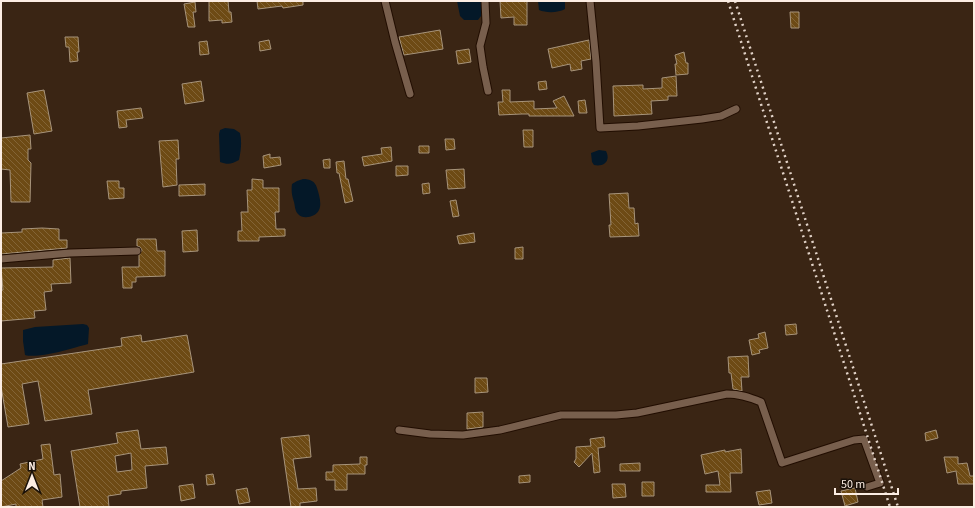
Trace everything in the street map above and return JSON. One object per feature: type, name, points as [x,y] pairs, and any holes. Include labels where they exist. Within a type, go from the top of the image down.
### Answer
[{"type":"street","points":[[385,1],[394,42],[410,94]]},
{"type":"street","points":[[485,1],[486,23],[480,46],[482,67],[488,91]]},
{"type":"street","points":[[590,1],[600,128],[702,120],[721,116],[736,109]]},
{"type":"street","points":[[1,259],[70,253],[137,251]]},
{"type":"street","points":[[399,430],[430,434],[463,435],[500,430],[561,416],[637,413],[727,394],[738,394],[761,402],[782,464],[854,440],[864,439],[880,483],[867,487]]},
{"type":"water","points":[[457,1],[481,1],[481,16],[478,20],[464,20],[460,16]]},
{"type":"water","points":[[538,1],[565,1],[565,9],[556,12],[542,11],[539,10]]},
{"type":"water","points":[[225,128],[234,129],[240,133],[241,136],[239,160],[230,164],[220,162],[219,134],[220,130]]},
{"type":"water","points":[[599,150],[606,151],[608,158],[604,164],[594,165],[592,162],[591,153]]},
{"type":"water","points":[[303,179],[314,182],[320,199],[319,210],[309,217],[300,216],[297,213],[292,196],[292,184]]},
{"type":"water","points":[[87,325],[89,328],[88,344],[39,356],[25,355],[23,330],[35,327]]},
{"type":"building","points":[[209,1],[228,1],[232,22],[222,23],[222,20],[209,21]]},
{"type":"building","points":[[257,1],[303,1],[303,5],[283,8],[282,6],[258,9]]},
{"type":"building","points":[[500,1],[527,1],[527,25],[514,25],[514,17],[501,18]]},
{"type":"building","points":[[195,2],[196,12],[193,12],[195,27],[188,27],[184,4]]},
{"type":"building","points":[[790,12],[799,12],[799,28],[791,28]]},
{"type":"building","points":[[440,30],[443,49],[404,55],[399,37]]},
{"type":"building","points":[[65,37],[78,37],[78,61],[70,62],[69,47],[66,47]]},
{"type":"building","points":[[269,40],[271,49],[260,51],[259,42]]},
{"type":"building","points":[[589,40],[591,59],[581,61],[582,69],[571,71],[570,64],[552,68],[548,49]]},
{"type":"building","points":[[207,41],[209,54],[200,55],[199,42]]},
{"type":"building","points":[[469,49],[471,62],[458,64],[456,51]]},
{"type":"building","points":[[684,52],[686,63],[688,63],[688,74],[676,75],[675,64],[677,64],[675,55]]},
{"type":"building","points":[[676,76],[677,96],[668,96],[668,100],[651,101],[652,114],[614,116],[613,86],[643,85],[643,89],[662,88],[662,78]]},
{"type":"building","points":[[201,81],[204,101],[185,104],[182,84]]},
{"type":"building","points":[[546,81],[547,89],[539,90],[538,82]]},
{"type":"building","points":[[44,90],[52,131],[34,134],[27,93]]},
{"type":"building","points":[[502,90],[510,90],[510,102],[534,101],[534,109],[557,108],[553,101],[564,96],[574,116],[529,116],[529,114],[499,115],[498,102],[503,102]]},
{"type":"building","points":[[585,100],[587,113],[579,113],[578,101]]},
{"type":"building","points":[[141,108],[143,118],[126,120],[127,127],[119,128],[117,111]]},
{"type":"building","points":[[523,130],[533,130],[533,147],[524,147]]},
{"type":"building","points":[[30,135],[31,149],[28,149],[28,160],[31,163],[30,202],[11,202],[10,170],[1,169],[1,138]]},
{"type":"building","points":[[445,139],[454,139],[455,149],[446,150]]},
{"type":"building","points":[[178,140],[179,159],[176,159],[177,185],[163,187],[159,141]]},
{"type":"building","points":[[419,146],[429,146],[429,153],[419,153]]},
{"type":"building","points":[[391,147],[392,161],[364,166],[362,157],[382,154],[381,148]]},
{"type":"building","points":[[270,154],[270,158],[280,157],[281,165],[264,168],[263,156]]},
{"type":"building","points":[[330,159],[330,168],[324,168],[323,160]]},
{"type":"building","points":[[344,161],[346,179],[348,179],[353,201],[345,203],[339,173],[337,173],[336,162]]},
{"type":"building","points":[[396,166],[408,166],[408,175],[396,176]]},
{"type":"building","points":[[464,169],[465,188],[448,189],[446,170]]},
{"type":"building","points":[[252,179],[263,180],[263,188],[279,188],[279,212],[275,212],[276,229],[285,229],[285,236],[259,237],[259,241],[238,241],[238,231],[242,231],[241,212],[248,212],[247,190],[252,190]]},
{"type":"building","points":[[107,181],[119,181],[119,188],[124,188],[124,198],[109,199]]},
{"type":"building","points":[[429,183],[430,193],[423,194],[422,184]]},
{"type":"building","points":[[205,184],[205,195],[179,196],[179,185]]},
{"type":"building","points":[[628,193],[629,208],[634,208],[635,224],[638,223],[639,236],[610,237],[609,225],[611,225],[609,194]]},
{"type":"building","points":[[456,200],[459,216],[453,217],[450,201]]},
{"type":"building","points":[[22,229],[59,229],[59,240],[67,240],[67,248],[1,254],[1,233],[22,232]]},
{"type":"building","points":[[197,230],[198,251],[183,252],[182,231]]},
{"type":"building","points":[[474,233],[475,242],[459,244],[457,236]]},
{"type":"building","points":[[137,239],[156,239],[157,251],[165,251],[165,276],[136,277],[136,282],[132,282],[132,288],[123,288],[122,267],[139,267],[139,255],[142,250],[137,246]]},
{"type":"building","points":[[523,247],[523,259],[515,259],[515,248]]},
{"type":"building","points":[[70,258],[71,283],[51,284],[52,291],[44,292],[46,310],[34,311],[35,318],[1,321],[1,290],[3,290],[1,268],[53,267],[53,260]]},
{"type":"building","points":[[796,324],[797,334],[786,335],[785,325]]},
{"type":"building","points":[[765,332],[768,348],[759,350],[760,353],[752,355],[749,340],[759,338],[758,334]]},
{"type":"building","points":[[141,335],[142,342],[187,335],[194,372],[88,390],[92,414],[45,421],[38,381],[22,384],[29,424],[8,427],[1,386],[1,364],[122,346],[121,338]]},
{"type":"building","points":[[748,356],[749,377],[741,377],[742,391],[733,389],[731,373],[729,373],[728,357]]},
{"type":"building","points":[[475,378],[487,378],[488,392],[475,393]]},
{"type":"building","points":[[483,412],[483,427],[467,429],[467,413]]},
{"type":"building","points":[[138,430],[141,449],[166,447],[168,464],[145,466],[147,488],[121,491],[121,494],[108,496],[109,507],[80,507],[71,451],[118,443],[116,433]],"holes":[[[131,453],[132,470],[117,472],[115,456]]]},
{"type":"building","points":[[936,430],[938,438],[926,441],[925,433]]},
{"type":"building","points":[[309,435],[311,457],[293,459],[298,489],[316,488],[317,501],[300,503],[300,507],[291,507],[281,438]]},
{"type":"building","points":[[604,437],[605,447],[598,448],[600,472],[594,473],[592,453],[579,467],[574,462],[576,459],[576,447],[591,446],[590,439]]},
{"type":"building","points":[[50,444],[54,475],[60,474],[62,497],[42,500],[43,507],[16,507],[16,504],[1,507],[1,481],[21,468],[20,464],[43,459],[41,445]]},
{"type":"building","points":[[741,449],[742,473],[730,473],[731,492],[706,492],[706,485],[720,485],[718,471],[705,474],[701,455],[725,450],[725,452]]},
{"type":"building","points":[[360,457],[367,457],[365,474],[347,474],[347,490],[335,490],[335,480],[326,480],[326,472],[333,472],[333,465],[360,464]]},
{"type":"building","points":[[944,457],[958,457],[958,464],[967,463],[970,476],[974,476],[974,484],[958,484],[956,471],[947,473]]},
{"type":"building","points":[[640,463],[640,471],[620,471],[620,464]]},
{"type":"building","points":[[213,474],[215,484],[207,485],[206,475]]},
{"type":"building","points":[[530,475],[530,482],[519,483],[519,476]]},
{"type":"building","points":[[642,482],[654,482],[654,496],[642,496]]},
{"type":"building","points":[[193,484],[195,498],[181,501],[179,486]]},
{"type":"building","points":[[612,484],[625,484],[626,497],[613,498]]},
{"type":"building","points":[[247,488],[250,502],[239,504],[236,490]]},
{"type":"building","points":[[855,488],[858,502],[845,506],[841,491]]},
{"type":"building","points":[[770,490],[772,503],[759,505],[756,492]]},
{"type":"railway","points":[[728,1],[890,507]]},
{"type":"railway","points":[[735,1],[898,507]]}]
